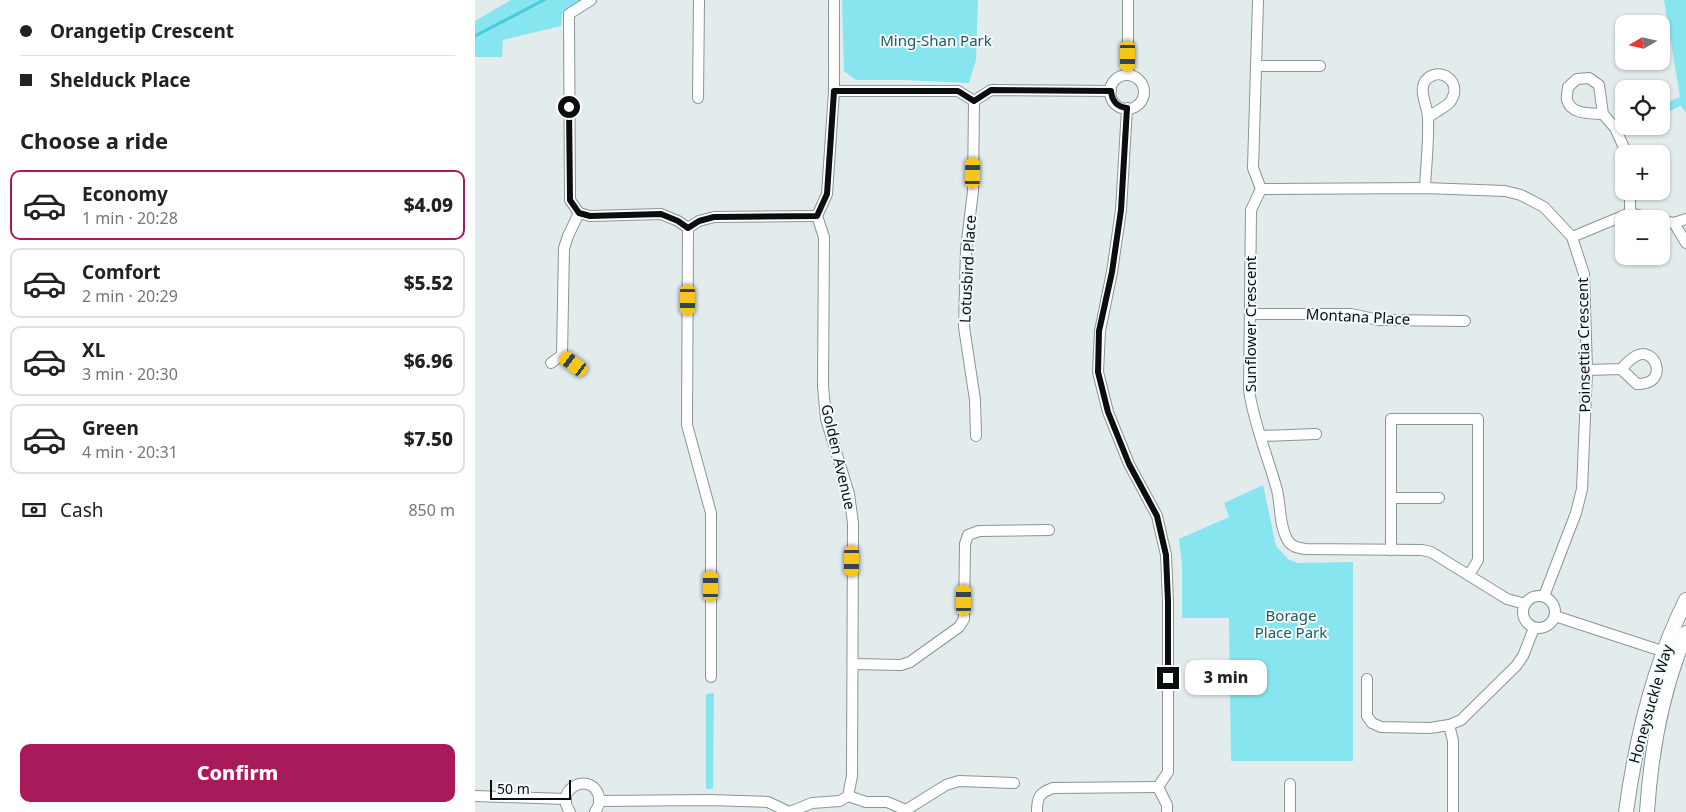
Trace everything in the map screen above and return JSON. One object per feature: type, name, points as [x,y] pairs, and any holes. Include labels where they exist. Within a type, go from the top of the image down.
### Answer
[{"type":"street","points":[[591,0],[569,14],[570,200],[579,213],[590,216],[661,214],[678,221],[688,228]]},
{"type":"street","points":[[698,98],[699,0]]},
{"type":"street","points":[[688,228],[699,221],[714,217],[817,216],[827,194],[834,91],[834,0]]},
{"type":"street","points":[[1128,0],[1128,75]]},
{"type":"street","points":[[1258,0],[1253,168],[1261,189]]},
{"type":"street","points":[[1256,66],[1320,66]]},
{"type":"street","points":[[1128,75],[1141,82],[1144,92],[1137,105],[1122,108],[1114,101],[1111,91],[1114,82],[1128,75]]},
{"type":"street","points":[[834,91],[958,91],[974,101],[991,90],[1111,91]]},
{"type":"street","name":"Lotusbird Place","points":[[974,101],[973,191],[966,249],[964,327],[975,400],[976,436]]},
{"type":"street","points":[[1127,108],[1121,210],[1112,272],[1099,331],[1098,372],[1108,412],[1129,464],[1157,516],[1166,555],[1168,602],[1168,772],[1158,786]]},
{"type":"street","points":[[1603,114],[1615,128],[1623,145]]},
{"type":"street","points":[[1425,188],[1428,118]]},
{"type":"street","name":"Poinsettia Crescent","points":[[1261,189],[1425,188],[1505,191],[1521,195],[1544,207],[1572,236],[1585,274],[1587,370],[1582,489],[1576,513],[1544,596]]},
{"type":"street","name":"Sunflower Crescent","points":[[1261,189],[1251,210],[1249,390],[1253,412],[1277,491],[1283,531],[1290,544],[1296,548],[1306,549],[1421,550],[1431,552],[1507,599],[1525,604]]},
{"type":"street","points":[[562,355],[564,248],[567,236],[579,213]]},
{"type":"street","name":"Golden Avenue","points":[[817,216],[824,237],[823,386],[826,419],[849,494],[853,523],[852,776],[848,796]]},
{"type":"street","points":[[1572,236],[1615,219]]},
{"type":"street","points":[[1670,222],[1674,223],[1686,219]]},
{"type":"street","points":[[1674,223],[1686,243]]},
{"type":"street","points":[[688,228],[687,425],[711,513],[711,676]]},
{"type":"street","name":"Montana Place","points":[[1251,314],[1351,314],[1379,320],[1465,321]]},
{"type":"street","points":[[551,363],[562,355]]},
{"type":"street","points":[[562,355],[574,364]]},
{"type":"street","points":[[1587,370],[1621,369]]},
{"type":"street","points":[[1391,550],[1391,419],[1478,419],[1478,560],[1469,576]]},
{"type":"street","points":[[1261,436],[1316,434]]},
{"type":"street","points":[[1391,498],[1439,498]]},
{"type":"street","points":[[853,664],[901,665],[910,662],[959,627],[964,619],[965,544],[968,536],[979,531],[1049,530]]},
{"type":"street","points":[[1544,596],[1549,599],[1555,610],[1553,621],[1544,628],[1534,628],[1524,620],[1525,604],[1533,597],[1544,596]]},
{"type":"street","name":"Honeysuckle Way","points":[[1626,812],[1638,737],[1670,654],[1686,600]]},
{"type":"street","points":[[1555,616],[1670,654]]},
{"type":"street","points":[[1367,679],[1367,716],[1372,723],[1381,727],[1429,728],[1449,725],[1461,720],[1516,666],[1523,656],[1534,628]]},
{"type":"street","name":"Honeysuckle Way","points":[[1647,812],[1657,725],[1670,654],[1686,633]]},
{"type":"street","points":[[1449,725],[1453,741],[1453,812]]},
{"type":"street","points":[[599,801],[709,800],[768,802],[789,812],[811,803],[840,801],[848,796],[866,802],[887,802],[906,811],[946,785],[959,781],[1014,783]]},
{"type":"street","points":[[570,812],[565,799],[569,790],[583,783],[589,784],[597,791],[599,801],[595,812]]},
{"type":"street","points":[[1289,784],[1290,812]]},
{"type":"street","points":[[1037,812],[1037,800],[1044,791],[1053,788],[1158,786]]},
{"type":"street","points":[[1158,786],[1167,805],[1167,812]]},
{"type":"street","points":[[475,796],[565,799]]},
{"type":"green space","points":[[511,0],[582,0],[562,14],[561,26],[503,40],[502,57],[475,57],[475,21]]},
{"type":"green space","name":"Ming-Shan Park","points":[[842,0],[978,0],[976,60],[969,83],[856,80],[844,71]]},
{"type":"green space","points":[[1664,0],[1686,0],[1686,113],[1681,106],[1670,111],[1670,101],[1680,97],[1670,36],[1670,15],[1666,15]]},
{"type":"green space","name":"Borage Place Park","points":[[1263,485],[1276,546],[1288,559],[1297,563],[1353,562],[1353,761],[1231,761],[1229,618],[1182,618],[1182,564],[1179,539],[1229,517],[1224,503]]},
{"type":"green space","points":[[714,693],[713,789],[706,789],[706,694]]},
{"type":"waterway","points":[[475,36],[544,0]]},
{"type":"route","points":[[569,107],[570,200],[579,213],[590,216],[661,214],[678,221],[688,228],[699,221],[714,217],[817,216],[827,194],[834,91],[958,91],[974,101],[991,90],[1111,91],[1117,105],[1127,108],[1121,210],[1112,272],[1099,331],[1098,372],[1108,412],[1129,464],[1157,516],[1166,555],[1168,678]]}]
